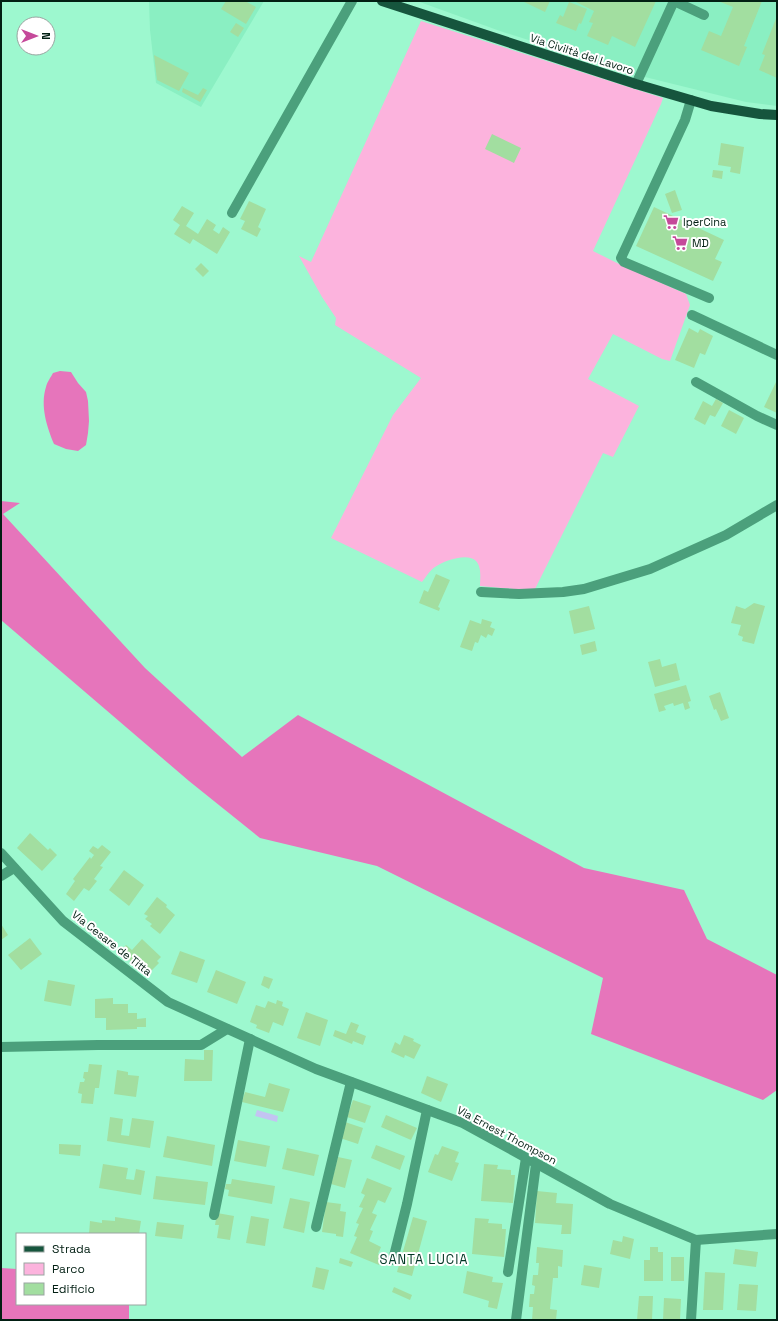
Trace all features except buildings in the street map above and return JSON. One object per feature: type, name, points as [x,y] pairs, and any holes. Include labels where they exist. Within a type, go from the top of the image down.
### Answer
[{"type":"main road","name":"Via Civiltà del Lavoro","points":[[382,1],[636,84],[711,106],[760,114],[777,115]]},
{"type":"street","points":[[232,213],[352,1]]},
{"type":"street","points":[[636,84],[674,1],[704,15]]},
{"type":"street","points":[[691,100],[685,120],[621,258],[624,262],[709,298]]},
{"type":"street","points":[[692,314],[777,355]]},
{"type":"street","points":[[696,382],[757,416],[777,425]]},
{"type":"street","points":[[481,592],[519,594],[563,592],[584,589],[650,569],[726,535],[777,505]]},
{"type":"street","points":[[1,876],[6,862]]},
{"type":"street","name":"Via Cesare de Titta","points":[[6,862],[63,921],[168,1002],[227,1029]]},
{"type":"street","points":[[1,1047],[98,1044],[201,1045],[227,1029]]},
{"type":"street","name":"Via Ernest Thompson","points":[[227,1029],[316,1069],[463,1123],[610,1204],[696,1240],[777,1234]]},
{"type":"street","points":[[214,1215],[250,1039]]},
{"type":"street","points":[[316,1227],[351,1082]]},
{"type":"street","points":[[393,1260],[407,1204],[427,1110]]},
{"type":"street","points":[[508,1272],[526,1158]]},
{"type":"street","points":[[516,1320],[536,1164]]},
{"type":"street","points":[[691,1320],[696,1240]]},
{"type":"shaded area","points":[[149,1],[264,1],[201,107],[156,83],[150,30]]},
{"type":"shaded area","points":[[417,1],[777,1],[777,106],[746,102],[645,77],[500,31]]},
{"type":"shaded area","points":[[60,371],[71,372],[86,392],[89,421],[88,433],[86,445],[78,451],[66,449],[54,444],[45,416],[44,394],[48,381],[53,373]]},
{"type":"shaded area","points":[[1,501],[20,503],[3,514],[145,668],[242,757],[298,715],[584,868],[684,890],[707,939],[777,975],[777,1090],[763,1100],[591,1034],[603,978],[377,866],[260,838],[189,781],[1,620]]},
{"type":"shaded area","points":[[1,1268],[16,1269],[16,1305],[129,1305],[129,1320],[1,1320]]},
{"type":"green space","points":[[421,21],[663,98],[593,251],[686,294],[690,305],[670,361],[662,359],[613,334],[588,379],[639,406],[613,457],[603,453],[534,591],[480,586],[478,564],[472,558],[467,557],[449,560],[439,565],[431,570],[422,582],[331,538],[393,415],[421,378],[335,325],[336,318],[322,297],[299,256],[311,262]]},
{"type":"water","points":[[257,1110],[278,1116],[277,1122],[255,1116]]},
{"type":"place","name":"IperCina","points":[[671,222]]},
{"type":"place","name":"MD","points":[[680,243]]},
{"type":"district","name":"SANTA LUCIA","points":[[424,1259]]}]
